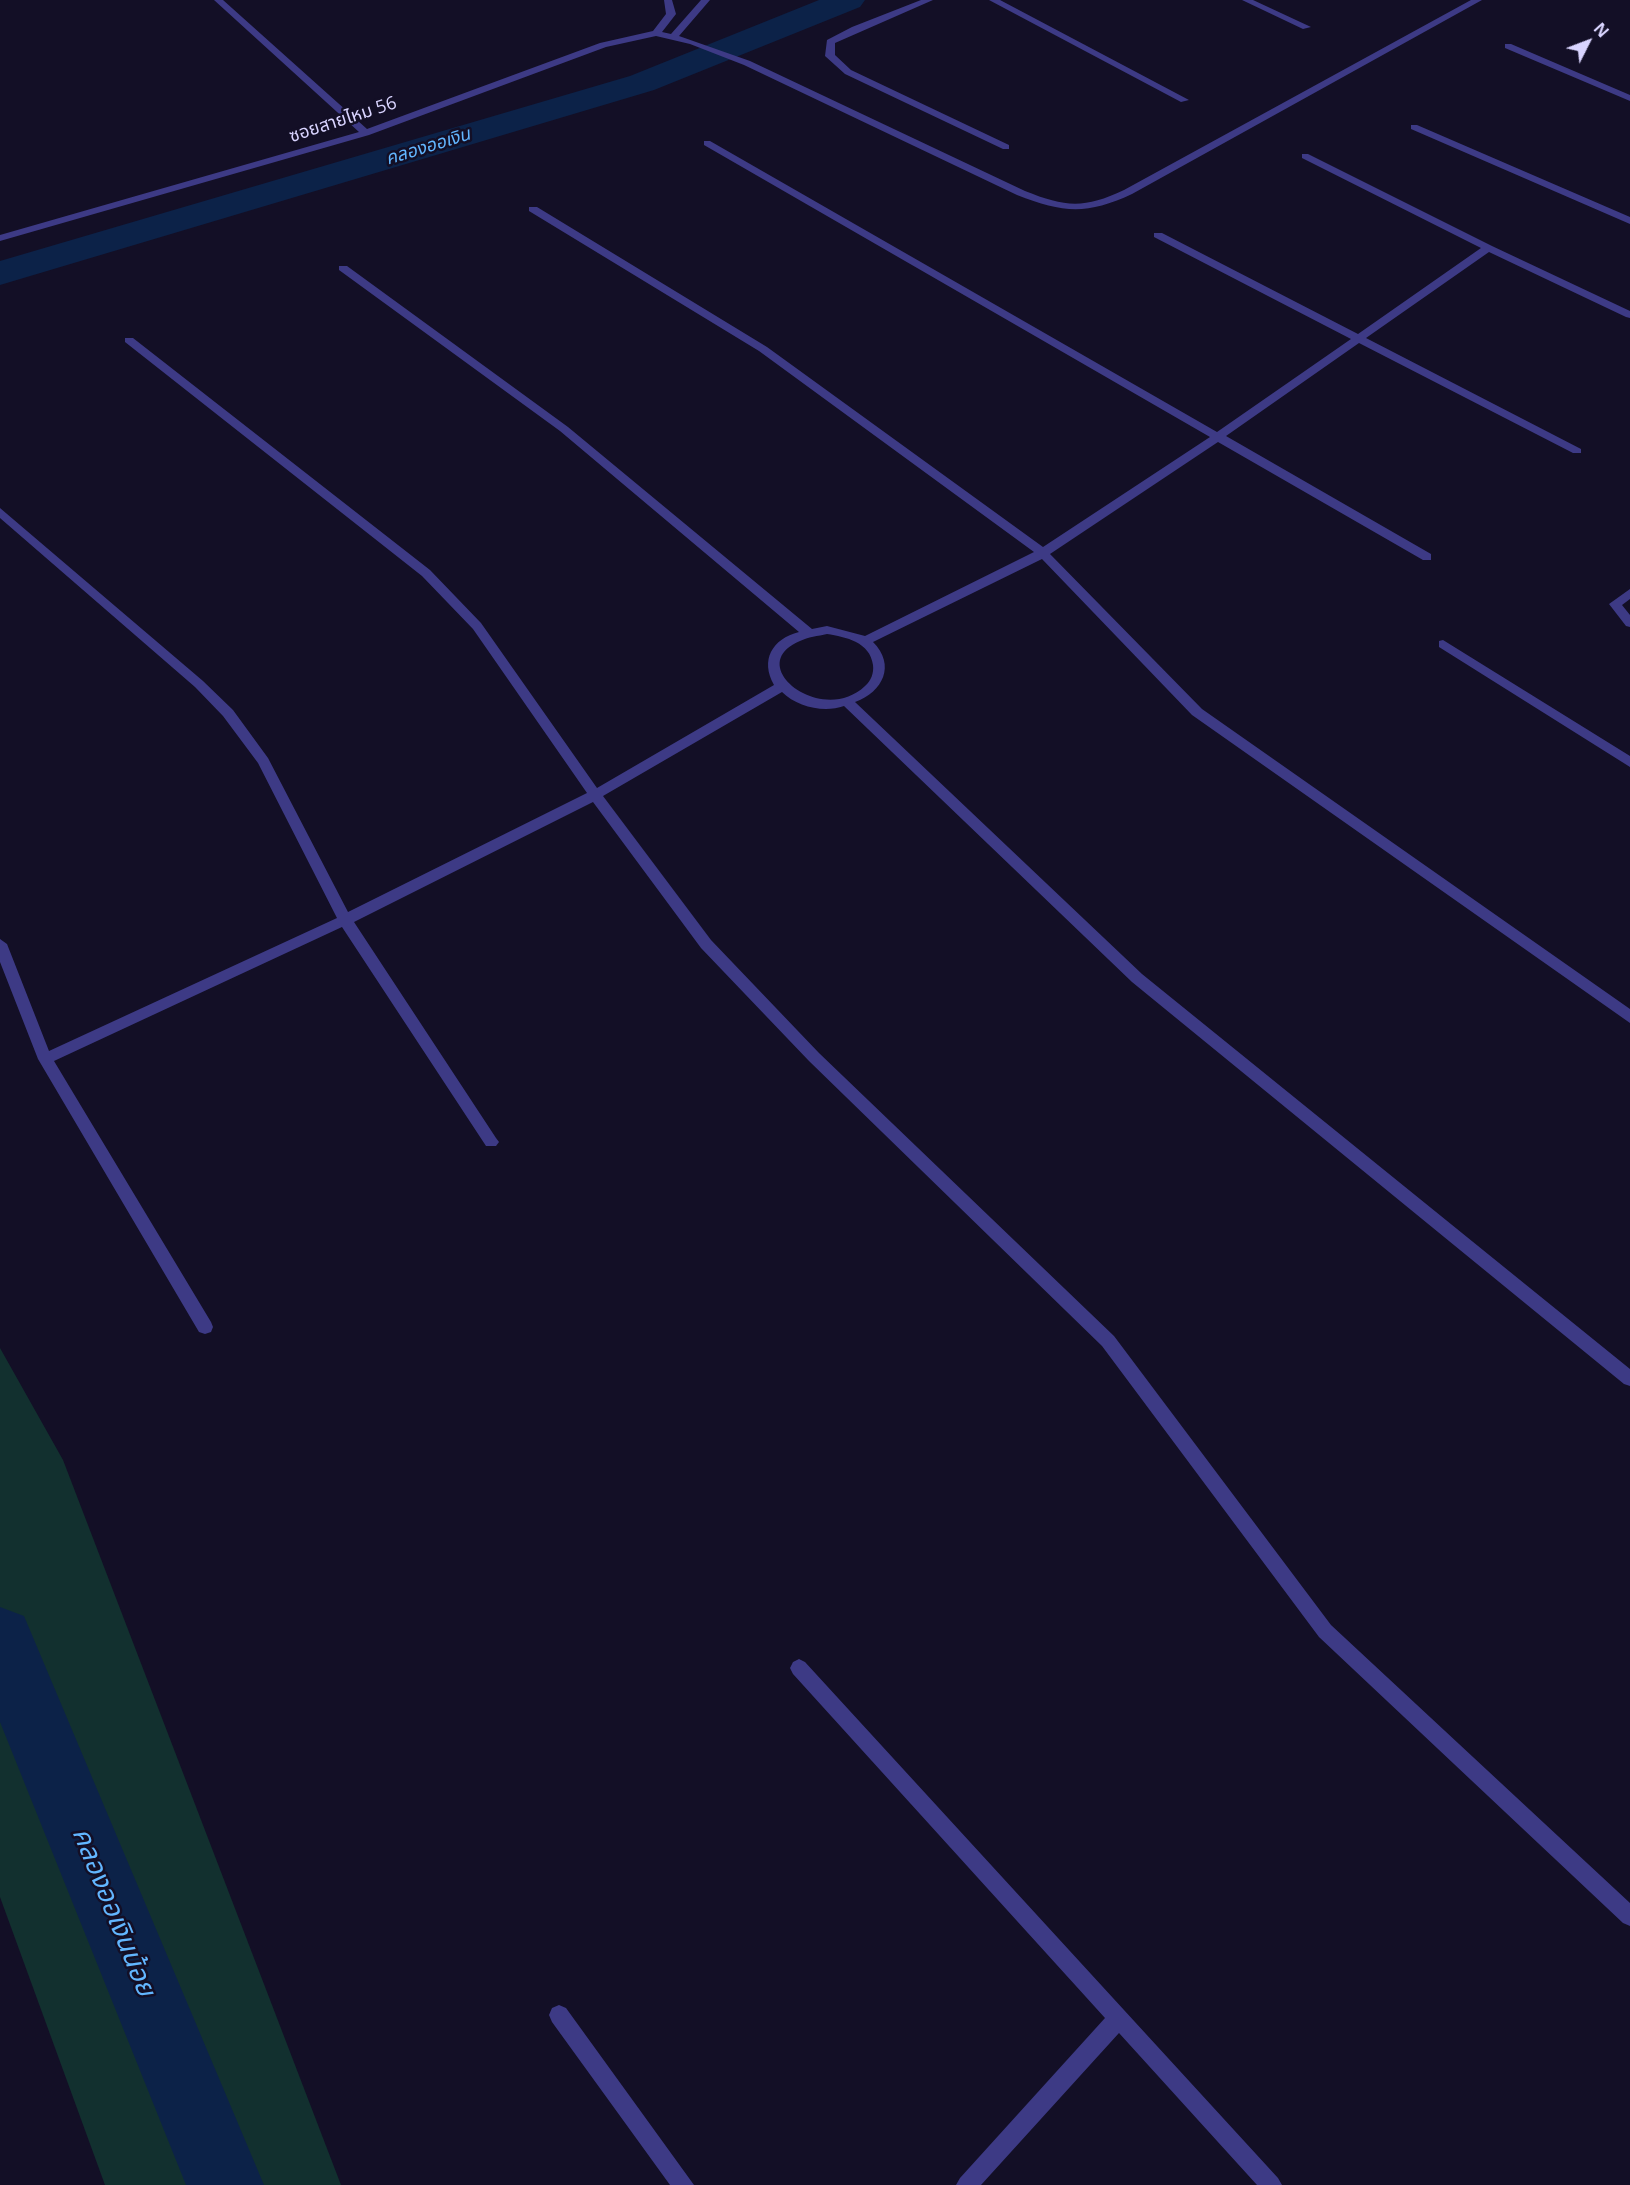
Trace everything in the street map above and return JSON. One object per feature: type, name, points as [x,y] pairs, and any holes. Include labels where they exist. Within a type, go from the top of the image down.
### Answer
[{"type":"street","points":[[218,0],[366,132]]},
{"type":"street","points":[[656,33],[671,14],[668,0]]},
{"type":"street","points":[[673,37],[706,0]]},
{"type":"street","points":[[929,0],[855,29],[830,42],[830,56],[848,72],[1006,147]]},
{"type":"street","points":[[993,0],[1184,100]]},
{"type":"street","points":[[1246,0],[1306,27]]},
{"type":"street","name":"ซอยสายไหม 56","points":[[0,238],[366,132],[603,45],[656,33],[693,42],[747,63],[1021,194],[1054,206],[1084,209],[1107,203],[1478,0]]},
{"type":"street","points":[[1508,46],[1630,98]]},
{"type":"street","points":[[1414,127],[1630,221]]},
{"type":"street","points":[[707,143],[1427,557]]},
{"type":"street","points":[[1305,156],[1488,248],[1630,315]]},
{"type":"street","points":[[533,210],[763,349],[1042,553],[1197,712],[1630,1017]]},
{"type":"street","points":[[1158,235],[1360,337],[1577,451]]},
{"type":"street","points":[[865,641],[1042,553],[1216,437],[1488,248]]},
{"type":"street","points":[[343,268],[564,429],[807,632]]},
{"type":"street","points":[[129,340],[426,573],[477,626],[595,795],[706,944],[753,996],[1108,1341],[1325,1631],[1630,1916]]},
{"type":"street","points":[[0,513],[199,684],[228,712],[263,761],[345,920],[491,1142]]},
{"type":"street","points":[[1630,592],[1615,604],[1630,623]]},
{"type":"street","points":[[827,630],[848,633],[865,641],[877,654],[881,668],[877,682],[865,694],[847,702],[825,705],[805,701],[786,693],[775,680],[772,666],[776,652],[788,640],[807,632],[827,630]]},
{"type":"street","points":[[1443,644],[1630,762]]},
{"type":"street","points":[[45,1059],[345,920],[595,795],[781,687]]},
{"type":"street","points":[[847,702],[1137,978],[1630,1379]]},
{"type":"street","points":[[0,944],[45,1059],[205,1327]]},
{"type":"street","points":[[799,1668],[1271,2185]]},
{"type":"street","points":[[560,2014],[682,2185]]},
{"type":"street","points":[[967,2185],[1120,2017]]},
{"type":"green space","points":[[0,1348],[63,1460],[341,2185],[105,2185],[0,1897]]},
{"type":"waterway","name":"คลองออเงิน","points":[[0,273],[642,83],[848,0]]},
{"type":"waterway","name":"คลองออเงินน้อย","points":[[0,1639],[225,2185]]}]
